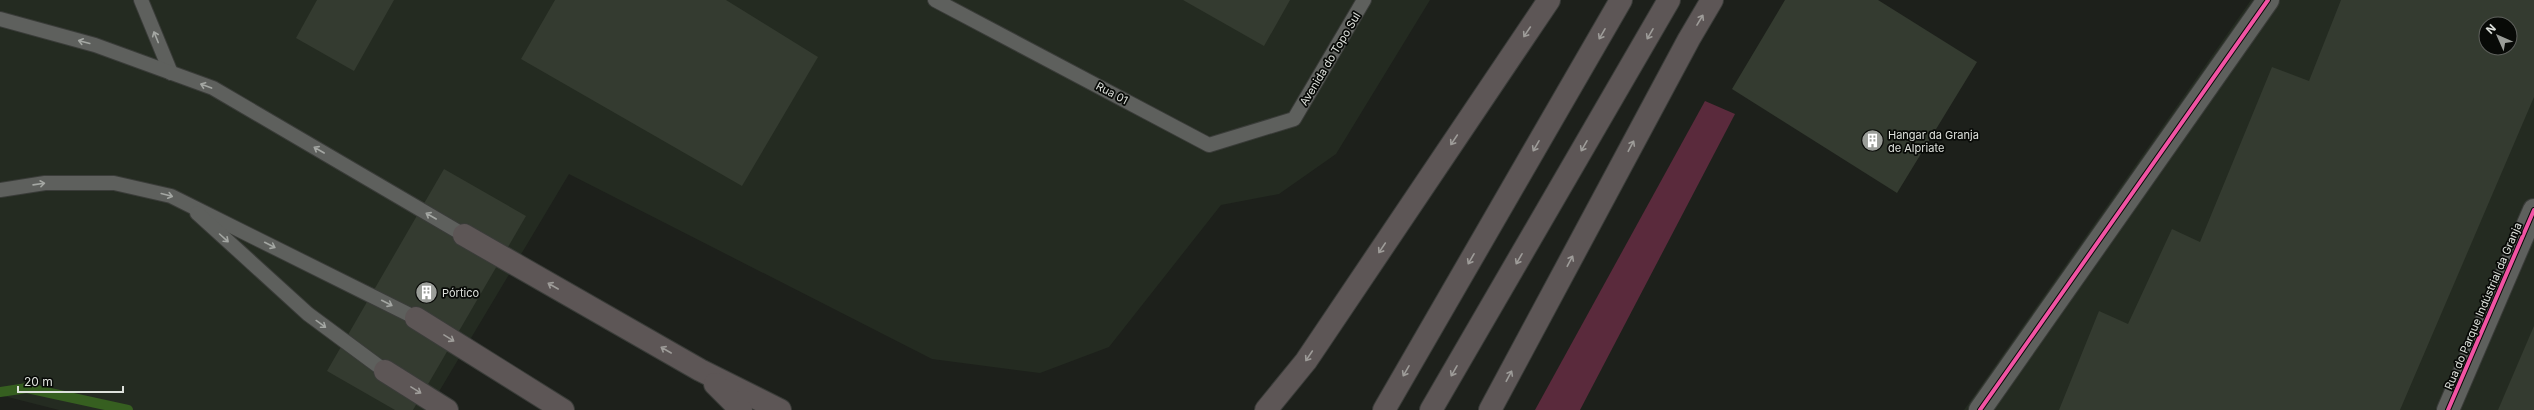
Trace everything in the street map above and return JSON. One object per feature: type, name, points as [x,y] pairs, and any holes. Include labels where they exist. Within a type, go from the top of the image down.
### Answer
[{"type":"highway","points":[[1266,410],[1306,362],[1549,0]]},
{"type":"highway","points":[[1384,410],[1621,0]]},
{"type":"highway","points":[[1431,410],[1669,0]]},
{"type":"highway","points":[[1490,410],[1685,46],[1712,0]]},
{"type":"highway","points":[[464,235],[700,370],[780,410]]},
{"type":"highway","points":[[416,318],[563,410]]},
{"type":"highway","points":[[700,370],[741,410]]},
{"type":"highway","points":[[385,371],[447,410]]},
{"type":"street","points":[[1980,410],[2268,0]]},
{"type":"street","name":"Rua do Parque Indústrial da Granja","points":[[2448,410],[2534,210]]},
{"type":"lane","points":[[141,0],[171,73]]},
{"type":"lane","name":"Rua 01","points":[[935,0],[1209,145],[1294,119]]},
{"type":"lane","name":"Avenida do Topo Sul","points":[[1294,119],[1364,0]]},
{"type":"lane","points":[[0,19],[95,45],[213,88],[464,235]]},
{"type":"lane","points":[[0,190],[45,183],[114,183],[171,196],[416,318]]},
{"type":"lane","points":[[185,202],[308,314],[385,371]]},
{"type":"shaded area","points":[[0,0],[1430,0],[1336,154],[1279,194],[1221,205],[1109,347],[1040,373],[932,359],[569,174],[428,410],[59,410],[0,395]]},
{"type":"shaded area","points":[[2251,0],[2534,0],[2534,410],[1964,410]]},
{"type":"shaded area","points":[[1705,101],[1735,114],[1580,410],[1535,410]]},
{"type":"building","points":[[317,0],[394,0],[354,71],[296,38]]},
{"type":"building","points":[[555,0],[726,0],[818,57],[742,186],[521,59]]},
{"type":"building","points":[[1183,0],[1290,0],[1264,46]]},
{"type":"building","name":"Hangar da Granja de Alpriate","points":[[1785,0],[1878,0],[1977,62],[1897,193],[1732,89]]},
{"type":"building","points":[[2341,0],[2534,0],[2534,97],[2400,410],[2059,410],[2099,311],[2128,324],[2172,229],[2200,242],[2272,67],[2309,81]]},
{"type":"building","name":"Pórtico","points":[[444,169],[526,216],[413,410],[395,410],[327,371]]},
{"type":"building","points":[[2534,326],[2534,410],[2498,410]]},
{"type":"waterway","points":[[0,392],[27,388],[128,410]]},
{"type":"cycle path","points":[[1980,410],[2268,0]]},
{"type":"cycle path","points":[[2448,410],[2534,210]]},
{"type":"place","name":"Hangar da Granja de Alpriate","points":[[1872,141]]},
{"type":"place","name":"Pórtico","points":[[426,293]]}]
